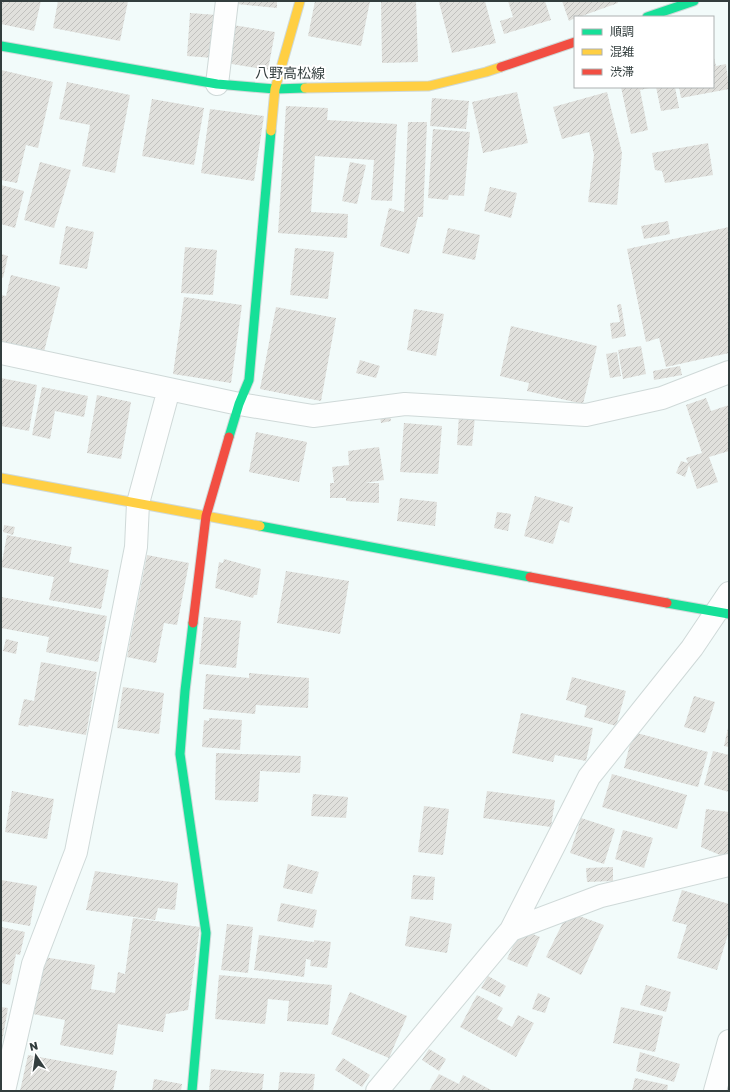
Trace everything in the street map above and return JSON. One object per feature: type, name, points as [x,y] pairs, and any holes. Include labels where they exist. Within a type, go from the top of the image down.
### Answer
[{"type":"street","points":[[217,84],[227,1]]},
{"type":"street","points":[[192,1091],[206,933],[180,754],[185,690],[206,516],[239,404],[248,380],[275,89],[300,1]]},
{"type":"street","points":[[650,16],[687,2]]},
{"type":"street","name":"八野高松線","points":[[1,46],[217,84],[275,89],[430,86],[486,72],[574,42]]},
{"type":"street","points":[[1,353],[239,404],[313,416],[405,404],[586,415],[662,398],[729,372]]},
{"type":"street","points":[[4,1091],[33,964],[76,852],[136,547],[138,503],[169,389]]},
{"type":"street","points":[[1,478],[723,613]]},
{"type":"street","points":[[377,1091],[511,930],[590,777],[692,648],[723,613],[729,594]]},
{"type":"street","points":[[511,930],[601,896],[729,865]]},
{"type":"street","points":[[715,1091],[729,1041]]},
{"type":"building","points":[[1,1],[41,1],[34,31],[1,24]]},
{"type":"building","points":[[58,1],[128,1],[120,41],[53,28]]},
{"type":"building","points":[[237,1],[277,1],[277,8],[237,4]]},
{"type":"building","points":[[315,1],[370,1],[361,46],[308,36]]},
{"type":"building","points":[[381,1],[416,1],[418,62],[382,63]]},
{"type":"building","points":[[485,1],[496,43],[452,53],[439,2]]},
{"type":"building","points":[[508,1],[545,1],[551,20],[504,34],[500,21],[513,17]]},
{"type":"building","points":[[562,1],[617,1],[618,3],[582,16],[574,16],[574,18],[569,21]]},
{"type":"building","points":[[190,13],[217,15],[213,58],[187,56]]},
{"type":"building","points":[[233,25],[275,32],[268,70],[226,63]]},
{"type":"building","points":[[714,58],[716,66],[726,64],[729,89],[681,98],[679,88],[714,88]]},
{"type":"building","points":[[1,70],[53,82],[38,148],[26,145],[17,183],[1,180]]},
{"type":"building","points":[[67,82],[130,95],[115,173],[82,166],[90,125],[59,119]]},
{"type":"building","points":[[621,88],[649,88],[640,90],[648,130],[631,134]]},
{"type":"building","points":[[656,88],[675,88],[679,108],[661,111]]},
{"type":"building","points":[[517,92],[528,143],[483,153],[472,102]]},
{"type":"building","points":[[607,92],[622,153],[617,205],[588,202],[594,155],[589,132],[562,139],[553,107]]},
{"type":"building","points":[[432,98],[469,101],[466,129],[430,126]]},
{"type":"building","points":[[152,99],[204,108],[194,165],[142,156]]},
{"type":"building","points":[[286,106],[328,108],[327,120],[397,124],[392,201],[371,200],[374,160],[315,156],[311,212],[348,214],[347,238],[278,233]]},
{"type":"building","points":[[210,109],[264,116],[254,181],[201,173]]},
{"type":"building","points":[[408,122],[427,122],[423,217],[418,217],[409,254],[380,246],[389,208],[404,212]]},
{"type":"building","points":[[433,129],[470,132],[464,196],[449,195],[448,200],[428,198]]},
{"type":"building","points":[[708,143],[713,175],[665,183],[662,171],[655,170],[652,153]]},
{"type":"building","points":[[40,162],[71,170],[54,228],[24,220]]},
{"type":"building","points":[[350,162],[366,165],[357,204],[342,201]]},
{"type":"building","points":[[1,185],[24,191],[15,228],[1,224]]},
{"type":"building","points":[[490,187],[517,193],[511,218],[484,211]]},
{"type":"building","points":[[668,221],[670,234],[644,239],[641,226]]},
{"type":"building","points":[[66,226],[94,232],[87,269],[59,264]]},
{"type":"building","points":[[729,227],[729,353],[666,367],[659,338],[646,342],[627,249]]},
{"type":"building","points":[[448,228],[480,235],[475,260],[442,253]]},
{"type":"building","points":[[185,247],[217,250],[213,295],[181,293]]},
{"type":"building","points":[[295,248],[334,252],[328,299],[290,295]]},
{"type":"building","points":[[1,254],[8,256],[3,278],[1,277]]},
{"type":"building","points":[[11,275],[60,287],[43,356],[1,346],[1,295],[6,296]]},
{"type":"building","points":[[184,297],[242,305],[231,383],[173,374]]},
{"type":"building","points":[[621,304],[626,336],[612,339],[610,323],[620,322],[617,305]]},
{"type":"building","points":[[276,307],[336,318],[321,401],[260,389]]},
{"type":"building","points":[[414,309],[444,314],[436,356],[407,350]]},
{"type":"building","points":[[511,326],[597,346],[583,404],[527,391],[529,383],[500,376]]},
{"type":"building","points":[[641,346],[646,374],[623,379],[618,350]]},
{"type":"building","points":[[617,352],[621,376],[610,378],[606,354]]},
{"type":"building","points":[[360,360],[380,366],[376,378],[356,373]]},
{"type":"building","points":[[680,366],[682,375],[654,380],[653,371]]},
{"type":"building","points":[[1,378],[37,385],[29,431],[1,426]]},
{"type":"building","points":[[42,387],[88,396],[84,417],[55,411],[50,439],[32,435]]},
{"type":"building","points":[[97,395],[131,402],[121,459],[87,453]]},
{"type":"building","points":[[706,398],[711,411],[729,405],[729,451],[709,457],[718,482],[697,489],[689,465],[685,477],[676,473],[681,461],[688,463],[686,458],[702,453],[686,405]]},
{"type":"building","points":[[459,415],[475,417],[472,446],[457,445]]},
{"type":"building","points":[[390,416],[391,421],[381,423],[380,417]]},
{"type":"building","points":[[404,423],[442,426],[438,474],[400,472]]},
{"type":"building","points":[[256,432],[307,442],[299,482],[249,472]]},
{"type":"building","points":[[379,447],[384,480],[365,483],[379,483],[379,503],[346,501],[346,498],[330,498],[330,483],[334,483],[332,467],[349,465],[348,451]]},
{"type":"building","points":[[535,496],[573,507],[569,523],[560,520],[553,544],[524,536]]},
{"type":"building","points":[[400,498],[437,502],[435,526],[397,521]]},
{"type":"building","points":[[497,512],[511,514],[508,531],[494,528]]},
{"type":"building","points":[[4,525],[15,527],[13,535],[3,532]]},
{"type":"building","points":[[7,535],[72,547],[69,562],[109,570],[101,609],[49,600],[54,577],[1,567]]},
{"type":"building","points":[[147,555],[189,563],[177,625],[164,623],[156,663],[127,657]]},
{"type":"building","points":[[224,559],[261,569],[257,595],[254,595],[253,598],[215,588],[219,562],[223,563]]},
{"type":"building","points":[[286,571],[349,581],[340,634],[277,623]]},
{"type":"building","points":[[1,597],[107,616],[98,662],[46,652],[49,637],[1,628]]},
{"type":"building","points":[[204,617],[241,621],[236,668],[199,664]]},
{"type":"building","points":[[6,639],[18,642],[16,654],[3,651]]},
{"type":"building","points":[[41,662],[97,672],[86,735],[29,725],[28,727],[18,725],[24,699],[34,701]]},
{"type":"building","points":[[249,673],[309,678],[308,708],[256,705],[255,714],[203,709],[206,674],[249,678]]},
{"type":"building","points":[[572,677],[626,691],[616,726],[584,717],[587,706],[566,700]]},
{"type":"building","points":[[123,687],[164,693],[159,734],[117,728]]},
{"type":"building","points":[[694,696],[715,702],[705,733],[684,727]]},
{"type":"building","points":[[521,713],[593,728],[586,761],[555,755],[553,762],[512,753]]},
{"type":"building","points":[[209,718],[242,720],[240,750],[202,747],[204,720],[209,721]]},
{"type":"building","points":[[729,728],[729,747],[724,746]]},
{"type":"building","points":[[633,732],[708,752],[698,787],[624,768]]},
{"type":"building","points":[[713,751],[729,755],[729,792],[704,785]]},
{"type":"building","points":[[216,753],[301,756],[300,773],[260,771],[258,802],[215,800]]},
{"type":"building","points":[[612,774],[687,795],[677,829],[602,807]]},
{"type":"building","points":[[12,791],[54,799],[47,839],[5,832]]},
{"type":"building","points":[[487,791],[555,800],[551,827],[483,818]]},
{"type":"building","points":[[313,794],[348,797],[346,818],[311,816]]},
{"type":"building","points":[[424,806],[449,809],[443,855],[418,852]]},
{"type":"building","points":[[706,809],[729,812],[729,853],[720,855],[701,847]]},
{"type":"building","points":[[581,818],[615,829],[604,864],[570,853]]},
{"type":"building","points":[[623,830],[653,838],[644,868],[615,859]]},
{"type":"building","points":[[288,864],[319,872],[312,894],[283,888]]},
{"type":"building","points":[[613,867],[613,881],[587,882],[586,868]]},
{"type":"building","points":[[95,871],[178,883],[175,910],[158,908],[155,920],[86,910]]},
{"type":"building","points":[[413,875],[435,877],[433,900],[411,899]]},
{"type":"building","points":[[1,880],[37,886],[30,926],[1,921]]},
{"type":"building","points":[[682,890],[729,904],[729,931],[717,970],[677,958],[687,925],[672,921]]},
{"type":"building","points":[[281,903],[317,910],[313,928],[277,921]]},
{"type":"building","points":[[568,912],[604,925],[581,975],[546,957]]},
{"type":"building","points":[[410,916],[452,924],[447,953],[405,946]]},
{"type":"building","points":[[133,918],[200,927],[188,1010],[166,1014],[163,1032],[118,1024],[113,1055],[60,1045],[65,1020],[33,1014],[43,957],[95,965],[91,989],[115,993],[118,972],[125,974]]},
{"type":"building","points":[[227,924],[253,927],[248,973],[221,970]]},
{"type":"building","points":[[1,927],[25,932],[20,955],[16,954],[10,985],[1,983]]},
{"type":"building","points":[[521,929],[540,937],[527,967],[507,959]]},
{"type":"building","points":[[259,935],[314,942],[314,940],[331,942],[327,968],[310,966],[311,960],[306,959],[304,977],[254,970]]},
{"type":"building","points":[[219,975],[332,985],[328,1025],[287,1021],[289,1001],[268,999],[265,1024],[215,1019]]},
{"type":"building","points":[[488,976],[506,986],[500,997],[481,988]]},
{"type":"building","points":[[646,985],[671,992],[666,1012],[640,1005]]},
{"type":"building","points":[[350,992],[407,1016],[389,1058],[331,1034]]},
{"type":"building","points":[[538,993],[550,998],[545,1013],[532,1009]]},
{"type":"building","points":[[477,995],[503,1008],[497,1019],[512,1027],[518,1015],[534,1023],[516,1057],[460,1027]]},
{"type":"building","points":[[1,1007],[8,1008],[2,1042],[1,1042]]},
{"type":"building","points":[[621,1007],[663,1016],[655,1052],[613,1043]]},
{"type":"building","points":[[429,1049],[446,1059],[439,1071],[422,1060]]},
{"type":"building","points":[[640,1052],[680,1064],[674,1082],[636,1071]]},
{"type":"building","points":[[28,1055],[117,1071],[113,1091],[20,1091]]},
{"type":"building","points":[[343,1058],[370,1075],[362,1087],[335,1070]]},
{"type":"building","points":[[211,1069],[264,1074],[262,1091],[209,1091]]},
{"type":"building","points":[[280,1072],[315,1074],[313,1091],[278,1091]]},
{"type":"building","points":[[439,1074],[459,1084],[463,1075],[493,1091],[429,1091]]},
{"type":"building","points":[[635,1078],[668,1085],[667,1091],[632,1091]]},
{"type":"building","points":[[154,1079],[182,1084],[181,1091],[152,1091]]},
{"type":"traffic: fast","points":[[650,16],[694,1]]},
{"type":"traffic: fast","points":[[1,46],[217,84],[275,89],[305,88]]},
{"type":"traffic: fast","points":[[229,437],[239,404],[249,380],[271,131]]},
{"type":"traffic: fast","points":[[260,526],[530,577]]},
{"type":"traffic: fast","points":[[667,603],[729,614]]},
{"type":"traffic: fast","points":[[192,1091],[206,933],[180,754],[185,691],[193,623]]},
{"type":"traffic: slow","points":[[271,131],[275,89],[300,1]]},
{"type":"traffic: slow","points":[[305,88],[429,86],[501,67]]},
{"type":"traffic: slow","points":[[1,478],[260,526]]},
{"type":"traffic: jam","points":[[501,67],[574,42]]},
{"type":"traffic: jam","points":[[193,623],[206,516],[229,437]]},
{"type":"traffic: jam","points":[[530,577],[667,603]]}]
